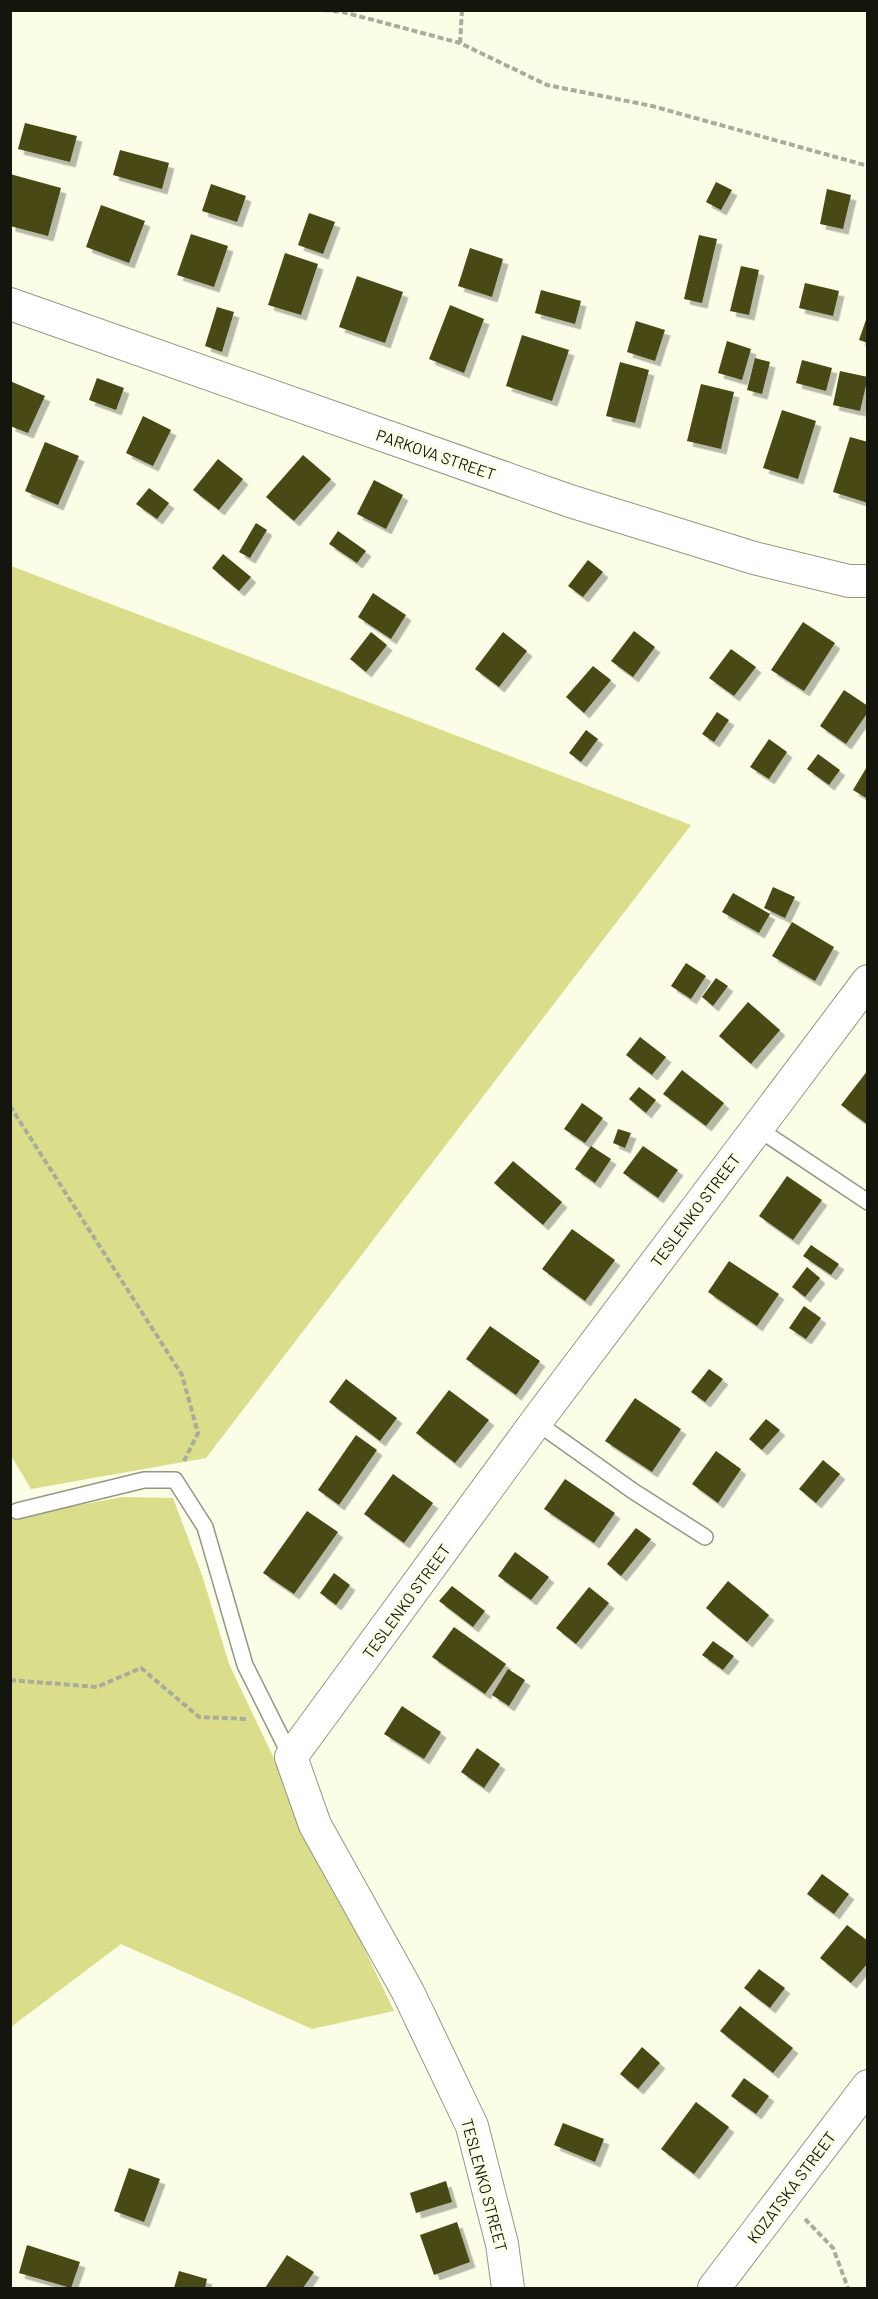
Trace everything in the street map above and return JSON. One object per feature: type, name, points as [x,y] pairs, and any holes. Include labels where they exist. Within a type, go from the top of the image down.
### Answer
[{"type":"street","name":"PARKOVA STREET","points":[[10,304],[570,501],[754,558],[849,581],[867,581]]},
{"type":"street","name":"TESLENKO STREET","points":[[508,2289],[502,2244],[472,2126],[408,1992],[315,1825],[291,1757],[536,1422],[867,981]]},
{"type":"street","name":"KOZATSKA STREET","points":[[714,2289],[867,2086]]},
{"type":"lane","points":[[757,1128],[867,1202]]},
{"type":"lane","points":[[536,1422],[633,1491],[705,1537]]},
{"type":"lane","points":[[17,1511],[144,1480],[174,1480],[205,1527],[245,1665],[291,1757]]},
{"type":"path","points":[[324,10],[343,12],[460,43],[547,85],[652,106],[867,166]]},
{"type":"path","points":[[460,43],[462,10]]},
{"type":"path","points":[[10,1106],[182,1375],[198,1433],[174,1480]]},
{"type":"path","points":[[10,1680],[98,1688],[141,1668],[199,1717],[272,1720]]},
{"type":"path","points":[[780,2201],[800,2213],[833,2248],[848,2289]]},
{"type":"green space","points":[[11,566],[691,825],[206,1458],[31,1489],[10,1454]]},
{"type":"green space","points":[[122,1497],[173,1498],[203,1578],[229,1664],[394,2011],[312,2029],[121,1944],[11,2027],[11,1518]]},
{"type":"building","points":[[25,123],[77,136],[70,162],[18,149]]},
{"type":"building","points":[[120,150],[169,163],[162,189],[113,175]]},
{"type":"building","points":[[10,174],[61,188],[48,236],[10,226]]},
{"type":"building","points":[[716,182],[732,190],[721,210],[706,202]]},
{"type":"building","points":[[211,184],[246,196],[237,222],[202,211]]},
{"type":"building","points":[[827,189],[851,195],[843,229],[820,224]]},
{"type":"building","points":[[101,205],[145,221],[129,263],[86,247]]},
{"type":"building","points":[[309,213],[335,222],[323,254],[298,245]]},
{"type":"building","points":[[191,234],[228,246],[214,287],[177,275]]},
{"type":"building","points":[[699,235],[717,239],[702,303],[684,299]]},
{"type":"building","points":[[470,248],[503,259],[492,297],[458,286]]},
{"type":"building","points":[[285,253],[318,264],[301,315],[268,305]]},
{"type":"building","points":[[741,266],[759,270],[749,315],[730,311]]},
{"type":"building","points":[[357,276],[403,292],[385,343],[339,327]]},
{"type":"building","points":[[805,283],[839,291],[833,316],[799,308]]},
{"type":"building","points":[[541,290],[581,301],[575,324],[535,313]]},
{"type":"building","points":[[450,305],[484,319],[464,373],[429,359]]},
{"type":"building","points":[[217,307],[234,312],[222,352],[205,346]]},
{"type":"building","points":[[868,314],[868,343],[859,340]]},
{"type":"building","points":[[636,321],[665,330],[655,361],[627,352]]},
{"type":"building","points":[[522,335],[569,350],[552,401],[506,386]]},
{"type":"building","points":[[727,341],[751,349],[742,380],[718,373]]},
{"type":"building","points":[[755,358],[770,362],[762,394],[747,390]]},
{"type":"building","points":[[802,360],[832,368],[826,391],[796,383]]},
{"type":"building","points":[[620,362],[649,370],[635,423],[606,416]]},
{"type":"building","points":[[840,371],[868,377],[860,411],[833,405]]},
{"type":"building","points":[[97,378],[124,388],[116,410],[89,400]]},
{"type":"building","points":[[10,381],[45,396],[28,433],[10,426]]},
{"type":"building","points":[[701,384],[734,392],[721,449],[687,441]]},
{"type":"building","points":[[782,410],[816,421],[798,479],[763,468]]},
{"type":"building","points":[[143,416],[171,430],[153,466],[126,453]]},
{"type":"building","points":[[850,437],[868,442],[868,503],[833,492]]},
{"type":"building","points":[[45,442],[79,456],[58,505],[25,491]]},
{"type":"building","points":[[303,455],[331,479],[294,521],[266,497]]},
{"type":"building","points":[[218,459],[243,479],[219,510],[193,490]]},
{"type":"building","points":[[374,480],[403,495],[386,529],[357,514]]},
{"type":"building","points":[[149,488],[169,503],[157,519],[136,504]]},
{"type":"building","points":[[256,523],[267,530],[250,558],[239,552]]},
{"type":"building","points":[[338,531],[366,551],[357,563],[329,544]]},
{"type":"building","points":[[223,554],[251,577],[239,591],[212,568]]},
{"type":"building","points":[[588,560],[603,572],[583,597],[568,586]]},
{"type":"building","points":[[373,593],[406,615],[391,639],[358,617]]},
{"type":"building","points":[[803,622],[835,643],[804,691],[771,670]]},
{"type":"building","points":[[634,631],[655,647],[633,677],[611,661]]},
{"type":"building","points":[[371,632],[387,645],[366,672],[350,659]]},
{"type":"building","points":[[503,632],[527,651],[499,687],[475,669]]},
{"type":"building","points":[[731,649],[756,667],[734,696],[709,678]]},
{"type":"building","points":[[593,666],[611,680],[584,713],[566,697]]},
{"type":"building","points":[[844,690],[868,706],[868,712],[846,744],[820,726]]},
{"type":"building","points":[[717,712],[729,720],[714,742],[702,734]]},
{"type":"building","points":[[586,730],[598,739],[581,762],[569,753]]},
{"type":"building","points":[[769,739],[787,752],[769,779],[750,767]]},
{"type":"building","points":[[818,754],[840,770],[829,785],[807,769]]},
{"type":"building","points":[[868,765],[868,799],[853,790]]},
{"type":"building","points":[[773,887],[795,897],[785,918],[764,908]]},
{"type":"building","points":[[733,893],[770,914],[759,933],[722,912]]},
{"type":"building","points":[[792,922],[834,947],[815,981],[772,956]]},
{"type":"building","points":[[686,963],[706,976],[691,999],[671,986]]},
{"type":"building","points":[[716,978],[728,986],[713,1006],[702,997]]},
{"type":"building","points":[[748,1002],[780,1030],[751,1064],[719,1036]]},
{"type":"building","points":[[640,1037],[666,1057],[652,1075],[626,1055]]},
{"type":"building","points":[[682,1070],[724,1103],[706,1126],[663,1094]]},
{"type":"building","points":[[868,1070],[868,1125],[841,1105]]},
{"type":"building","points":[[639,1087],[656,1100],[646,1113],[629,1099]]},
{"type":"building","points":[[582,1103],[603,1118],[585,1143],[564,1129]]},
{"type":"building","points":[[618,1129],[631,1133],[625,1148],[613,1143]]},
{"type":"building","points":[[591,1146],[611,1159],[595,1183],[575,1169]]},
{"type":"building","points":[[643,1146],[678,1170],[658,1198],[623,1173]]},
{"type":"building","points":[[513,1161],[562,1202],[543,1225],[494,1183]]},
{"type":"building","points":[[787,1176],[822,1200],[793,1240],[759,1216]]},
{"type":"building","points":[[572,1229],[615,1260],[585,1301],[542,1269]]},
{"type":"building","points":[[811,1245],[839,1264],[831,1275],[803,1256]]},
{"type":"building","points":[[729,1261],[779,1294],[757,1326],[708,1292]]},
{"type":"building","points":[[807,1267],[820,1278],[805,1297],[792,1287]]},
{"type":"building","points":[[804,1306],[821,1318],[806,1339],[789,1328]]},
{"type":"building","points":[[490,1326],[540,1361],[516,1395],[466,1359]]},
{"type":"building","points":[[709,1369],[723,1379],[705,1402],[691,1392]]},
{"type":"building","points":[[346,1379],[397,1418],[380,1441],[329,1402]]},
{"type":"building","points":[[449,1390],[489,1420],[455,1463],[416,1433]]},
{"type":"building","points":[[635,1398],[681,1429],[652,1472],[605,1441]]},
{"type":"building","points":[[766,1419],[780,1430],[762,1450],[749,1439]]},
{"type":"building","points":[[356,1435],[377,1450],[339,1505],[318,1490]]},
{"type":"building","points":[[716,1451],[741,1469],[718,1503],[692,1484]]},
{"type":"building","points":[[823,1460],[840,1474],[816,1503],[799,1489]]},
{"type":"building","points":[[393,1474],[433,1503],[404,1543],[364,1514]]},
{"type":"building","points":[[565,1479],[615,1513],[594,1543],[544,1509]]},
{"type":"building","points":[[307,1511],[338,1532],[294,1594],[263,1573]]},
{"type":"building","points":[[636,1528],[651,1539],[621,1576],[607,1564]]},
{"type":"building","points":[[515,1552],[549,1577],[531,1600],[498,1576]]},
{"type":"building","points":[[334,1573],[350,1585],[336,1605],[320,1593]]},
{"type":"building","points":[[728,1581],[769,1615],[747,1642],[706,1608]]},
{"type":"building","points":[[452,1586],[485,1611],[473,1627],[439,1601]]},
{"type":"building","points":[[589,1587],[609,1603],[576,1644],[556,1628]]},
{"type":"building","points":[[454,1627],[506,1664],[485,1694],[432,1657]]},
{"type":"building","points":[[713,1641],[734,1656],[723,1670],[702,1655]]},
{"type":"building","points":[[508,1669],[525,1680],[509,1706],[492,1695]]},
{"type":"building","points":[[402,1706],[441,1732],[424,1759],[384,1734]]},
{"type":"building","points":[[477,1748],[500,1764],[484,1788],[461,1772]]},
{"type":"building","points":[[822,1874],[849,1894],[834,1914],[807,1894]]},
{"type":"building","points":[[847,1925],[868,1941],[868,1963],[851,1983],[820,1958]]},
{"type":"building","points":[[759,1969],[785,1988],[770,2008],[744,1988]]},
{"type":"building","points":[[740,2006],[793,2048],[773,2073],[720,2031]]},
{"type":"building","points":[[642,2047],[660,2063],[638,2089],[620,2074]]},
{"type":"building","points":[[744,2078],[769,2096],[756,2114],[731,2096]]},
{"type":"building","points":[[696,2102],[729,2127],[694,2174],[661,2149]]},
{"type":"building","points":[[563,2123],[604,2139],[595,2162],[554,2145]]},
{"type":"building","points":[[129,2168],[160,2179],[144,2222],[114,2211]]},
{"type":"building","points":[[446,2181],[452,2202],[416,2213],[410,2193]]},
{"type":"building","points":[[457,2222],[470,2262],[434,2275],[420,2235]]},
{"type":"building","points":[[27,2245],[80,2262],[71,2288],[19,2273]]},
{"type":"building","points":[[287,2255],[314,2272],[303,2288],[265,2288]]},
{"type":"building","points":[[179,2271],[207,2279],[205,2288],[174,2288]]}]
